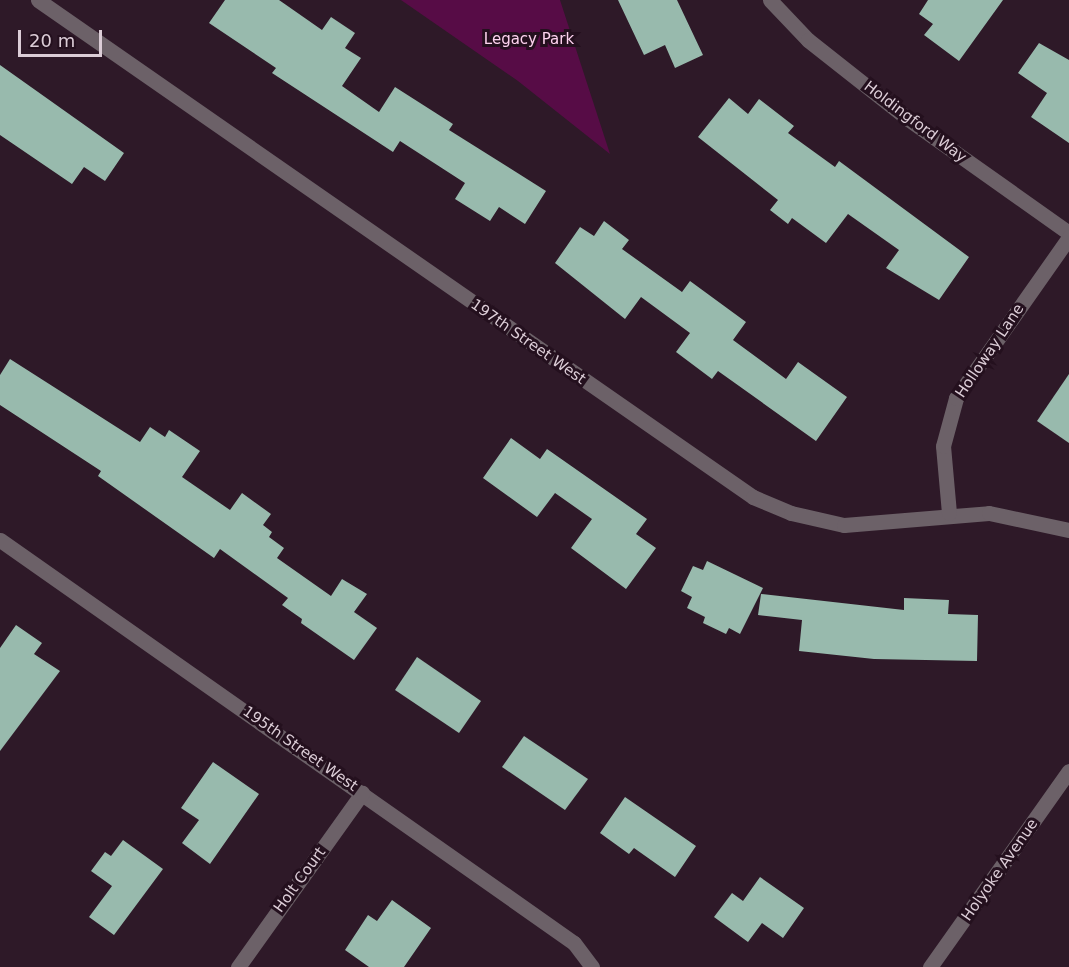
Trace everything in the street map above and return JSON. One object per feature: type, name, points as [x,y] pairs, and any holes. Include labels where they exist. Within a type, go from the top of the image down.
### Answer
[{"type":"street","name":"197th Street West","points":[[38,0],[753,497],[791,513],[844,525],[886,524],[949,513],[1026,518],[1069,530]]},
{"type":"street","name":"Holdingford Way","points":[[770,0],[807,40],[908,119],[1069,235]]},
{"type":"street","name":"Holloway Lane","points":[[949,513],[943,446],[956,398],[1069,235]]},
{"type":"street","name":"195th Street West","points":[[0,540],[574,943],[592,967]]},
{"type":"street","name":"Holyoke Avenue","points":[[930,967],[1069,771]]},
{"type":"street","name":"Holt Court","points":[[238,967],[362,793]]},
{"type":"green space","name":"Legacy Park","points":[[401,0],[560,0],[610,154],[518,81]]},
{"type":"building","points":[[225,0],[279,0],[322,30],[331,17],[355,33],[345,48],[361,58],[342,86],[379,112],[395,87],[453,124],[449,130],[546,191],[525,224],[499,207],[490,221],[455,199],[465,183],[400,141],[393,152],[272,73],[276,68],[209,23]]},
{"type":"building","points":[[618,0],[677,0],[703,55],[675,68],[665,45],[644,55]]},
{"type":"building","points":[[928,0],[1003,0],[959,61],[924,35],[933,24],[919,14]]},
{"type":"building","points":[[1039,43],[1069,60],[1069,143],[1031,117],[1047,93],[1018,73]]},
{"type":"building","points":[[0,65],[124,153],[105,181],[84,167],[72,184],[0,135]]},
{"type":"building","points":[[729,98],[748,114],[759,99],[794,126],[788,133],[835,167],[839,161],[969,257],[939,300],[886,268],[899,250],[848,214],[826,243],[792,218],[788,224],[770,210],[778,200],[698,137]]},
{"type":"building","points":[[604,221],[629,240],[622,249],[682,292],[690,281],[746,322],[733,340],[786,379],[798,362],[847,397],[816,441],[718,371],[712,379],[676,352],[690,333],[641,297],[625,319],[555,263],[580,227],[594,236]]},
{"type":"building","points":[[10,359],[140,442],[150,427],[165,437],[169,430],[200,451],[182,477],[230,510],[242,493],[271,514],[263,525],[272,532],[269,537],[284,548],[277,558],[331,596],[342,579],[367,594],[354,612],[377,628],[354,660],[301,623],[302,619],[282,605],[288,598],[220,549],[214,558],[98,476],[101,471],[0,405],[0,375]]},
{"type":"building","points":[[1069,374],[1069,443],[1037,421]]},
{"type":"building","points":[[511,438],[540,459],[547,449],[647,519],[636,534],[656,548],[626,589],[571,548],[592,519],[555,493],[537,517],[483,478]]},
{"type":"building","points":[[707,561],[763,588],[740,634],[729,628],[726,634],[703,623],[705,617],[687,608],[692,597],[681,591],[693,566],[703,570]]},
{"type":"building","points":[[761,594],[904,610],[904,598],[949,600],[948,614],[978,615],[977,661],[874,659],[799,651],[802,620],[758,615]]},
{"type":"building","points":[[16,625],[42,643],[34,654],[60,671],[0,751],[0,648]]},
{"type":"building","points":[[417,657],[481,701],[459,733],[395,690]]},
{"type":"building","points":[[524,736],[588,779],[565,810],[502,767]]},
{"type":"building","points":[[213,762],[259,794],[210,864],[182,843],[199,820],[181,808]]},
{"type":"building","points":[[625,797],[696,846],[675,877],[634,848],[629,854],[600,833]]},
{"type":"building","points":[[123,840],[163,869],[114,935],[89,917],[112,886],[91,871],[105,852],[111,856]]},
{"type":"building","points":[[760,877],[804,908],[783,938],[762,923],[748,942],[714,917],[732,893],[743,901]]},
{"type":"building","points":[[392,900],[431,928],[404,967],[369,967],[345,950],[368,915],[377,921]]}]
